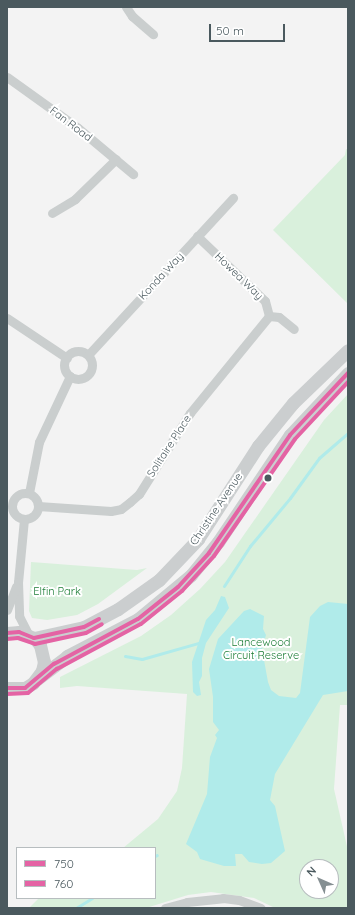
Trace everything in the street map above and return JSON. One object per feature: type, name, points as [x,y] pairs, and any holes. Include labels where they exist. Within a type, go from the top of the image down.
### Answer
[{"type":"main road","name":"Christine Avenue","points":[[7,633],[31,636],[84,627],[118,609],[159,580],[198,539],[258,446],[292,403],[348,350]]},
{"type":"main road","name":"Christine Avenue","points":[[7,688],[25,688],[67,656],[138,619],[191,575],[218,542],[290,435],[348,373]]},
{"type":"main road","points":[[31,636],[40,645],[44,658],[42,671],[37,679]]},
{"type":"street","points":[[126,7],[132,16],[154,34]]},
{"type":"street","name":"Fan Road","points":[[8,80],[78,128],[133,174]]},
{"type":"street","points":[[52,214],[75,199],[116,159]]},
{"type":"street","name":"Konda Way","points":[[88,355],[233,198]]},
{"type":"street","name":"Howea Way","points":[[198,236],[265,301],[269,316]]},
{"type":"street","points":[[269,316],[279,317],[294,329]]},
{"type":"street","name":"Solitaire Place","points":[[38,506],[111,511],[121,509],[130,502],[139,494],[190,413],[269,316]]},
{"type":"street","points":[[7,318],[66,358]]},
{"type":"street","points":[[77,351],[88,355],[92,363],[87,375],[79,379],[70,376],[65,370],[66,358],[77,351]]},
{"type":"street","points":[[28,493],[39,442],[70,376]]},
{"type":"street","points":[[28,493],[36,498],[38,506],[32,517],[24,519],[16,516],[9,504],[17,495],[28,493]]},
{"type":"street","points":[[24,519],[18,582],[19,616],[31,636]]},
{"type":"street","points":[[7,610],[18,582]]},
{"type":"street","points":[[165,908],[187,902],[223,898],[239,900],[261,908]]},
{"type":"green space","points":[[346,149],[348,150],[348,304],[273,230],[345,155]]},
{"type":"green space","name":"Lancewood Circuit Reserve","points":[[348,394],[348,705],[340,705],[334,789],[348,851],[348,908],[275,908],[254,898],[211,892],[188,895],[146,908],[29,908],[38,899],[156,899],[156,847],[124,847],[158,819],[177,791],[182,768],[187,694],[77,686],[60,688],[60,677],[141,636],[171,615],[200,589],[225,562],[324,420]]},
{"type":"green space","name":"Elfin Park","points":[[31,562],[137,570],[147,568],[98,604],[77,615],[47,620],[32,618],[29,611]]},
{"type":"water","points":[[221,596],[225,597],[229,608],[206,643],[202,658],[202,676],[199,682],[201,695],[197,696],[193,692],[192,662],[206,620],[215,610]]},
{"type":"water","points":[[328,602],[348,604],[348,691],[323,695],[275,774],[270,800],[275,806],[285,851],[271,863],[262,864],[249,862],[242,854],[235,854],[236,866],[224,866],[200,859],[197,852],[186,844],[207,794],[210,757],[217,738],[215,735],[219,730],[213,722],[213,697],[209,669],[218,639],[244,611],[250,609],[264,616],[263,629],[266,635],[262,649],[268,682],[271,690],[279,696],[296,698],[300,693],[310,617],[320,606]]},
{"type":"waterway","points":[[224,586],[250,546],[290,498],[319,458],[348,433]]},
{"type":"waterway","points":[[125,656],[142,659],[198,643]]},
{"type":"waterway","points":[[76,908],[90,899]]},
{"type":"transit line","name":"750","points":[[7,688],[25,688],[54,664],[138,619],[178,587],[209,553],[290,435],[348,373]]},
{"type":"transit line","name":"760","points":[[7,694],[28,693],[57,669],[141,624],[182,591],[214,556],[295,439],[348,382]]},
{"type":"transit line","name":"750","points":[[7,633],[19,632],[34,638],[84,627],[99,619]]},
{"type":"transit line","name":"760","points":[[7,639],[18,638],[35,644],[86,633],[102,624]]}]
